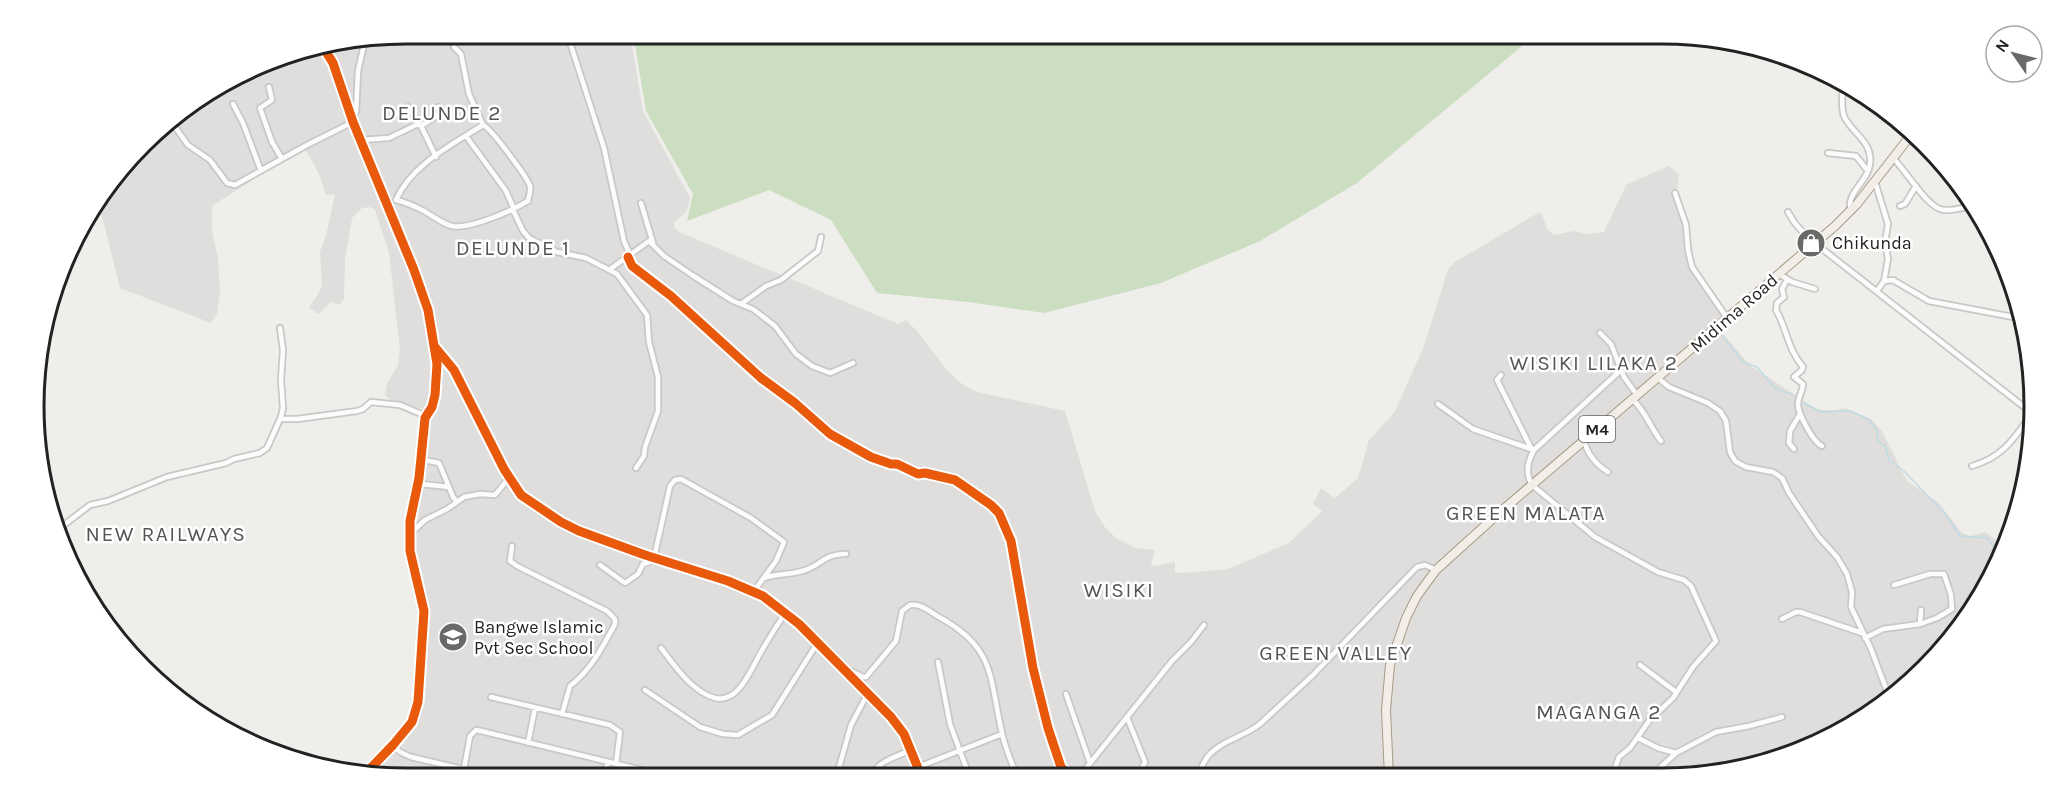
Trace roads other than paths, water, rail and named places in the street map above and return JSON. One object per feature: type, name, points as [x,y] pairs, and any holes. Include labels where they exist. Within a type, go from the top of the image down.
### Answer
[{"type":"main road","name":"Midima Road","points":[[1389,768],[1386,710],[1390,664],[1411,608],[1437,570],[1584,440],[1817,243],[1851,211],[1907,139]]},
{"type":"street","points":[[571,44],[604,148],[624,241],[632,266],[665,291],[760,378],[795,403],[830,434],[871,457],[891,465],[897,464],[918,474],[925,473],[955,480],[999,513],[1011,541],[1033,668],[1062,768]]},
{"type":"street","points":[[175,127],[188,145],[210,160],[227,183],[235,185],[353,120],[356,112],[358,71],[364,46]]},
{"type":"street","points":[[396,200],[451,226],[466,225],[513,209],[528,201],[529,185],[492,131],[483,125],[469,94],[461,54],[454,47]]},
{"type":"street","points":[[326,52],[333,63],[353,120],[421,289],[429,314],[437,364],[435,395],[426,416],[409,535],[410,551],[424,611],[418,702],[412,722],[371,767]]},
{"type":"street","points":[[269,87],[272,100],[260,108],[272,142],[282,159]]},
{"type":"street","points":[[1844,93],[1845,118],[1865,142],[1870,158],[1868,171],[1851,199],[1851,211]]},
{"type":"street","points":[[233,104],[243,123],[261,171]]},
{"type":"street","points":[[408,107],[436,157]]},
{"type":"street","points":[[361,140],[389,138],[420,125],[441,113],[438,107]]},
{"type":"street","points":[[386,204],[396,200],[417,172],[483,125]]},
{"type":"street","points":[[466,136],[506,191],[523,231],[529,238],[558,252],[586,258],[609,270],[624,281],[647,315],[649,342],[658,377],[658,414],[645,447],[644,456],[636,468]]},
{"type":"street","points":[[1828,153],[1856,156],[1868,171]]},
{"type":"street","points":[[1893,159],[1938,209],[1965,207]]},
{"type":"street","points":[[1875,182],[1888,219],[1885,242],[1888,259],[1884,281],[1876,291]]},
{"type":"street","points":[[1900,206],[1905,204],[1916,186]]},
{"type":"street","points":[[1675,194],[1686,225],[1692,267],[1728,319]]},
{"type":"street","points":[[641,203],[653,243],[669,260],[714,290],[750,308],[775,327],[793,352],[812,366],[830,373],[853,363]]},
{"type":"street","points":[[1788,212],[1803,233],[2024,407]]},
{"type":"street","points":[[741,304],[766,286],[781,280],[818,251],[821,237]]},
{"type":"street","points":[[609,270],[646,241],[653,243]]},
{"type":"street","points":[[1779,274],[1787,280],[1815,290]]},
{"type":"street","points":[[1787,280],[1782,289],[1784,297],[1777,303],[1776,310],[1788,344],[1803,367],[1794,377],[1803,384],[1798,404],[1800,414],[1815,442],[1822,446]]},
{"type":"street","points":[[1884,281],[1893,280],[1929,301],[2013,317]]},
{"type":"street","points":[[64,525],[90,505],[108,501],[167,477],[226,463],[260,453],[267,448],[283,408],[281,380],[283,350],[280,328]]},
{"type":"street","points":[[1600,333],[1607,338],[1649,426],[1661,441]]},
{"type":"street","points":[[435,347],[453,369],[509,478],[521,495],[561,522],[600,540],[754,591],[786,612],[897,724],[918,767],[1002,734]]},
{"type":"street","points":[[1615,768],[1619,757],[1638,738],[1645,725],[1669,702],[1693,666],[1716,641],[1691,586],[1684,580],[1658,572],[1595,537],[1532,485],[1527,474],[1532,449],[1621,370]]},
{"type":"street","points":[[1501,375],[1497,380],[1532,449]]},
{"type":"street","points":[[1658,378],[1669,387],[1708,403],[1720,411],[1726,421],[1730,452],[1736,461],[1746,467],[1773,472],[1782,478],[1789,493],[1818,536],[1832,550],[1847,574],[1852,592],[1851,608],[1887,691]]},
{"type":"street","points":[[280,419],[357,411],[371,402],[400,405],[426,416]]},
{"type":"street","points":[[1438,404],[1473,429],[1532,449]]},
{"type":"street","points":[[1794,449],[1789,443],[1790,431],[1800,414]]},
{"type":"street","points":[[1972,466],[1989,461],[2012,442],[2024,425]]},
{"type":"street","points":[[1584,440],[1593,458],[1601,468],[1608,472]]},
{"type":"street","points":[[421,456],[424,460],[439,463],[457,502]]},
{"type":"street","points":[[409,535],[425,520],[474,494],[495,495],[509,478]]},
{"type":"street","points":[[600,565],[625,583],[639,573],[643,564],[651,562],[670,486],[675,480],[681,479],[745,514],[784,542],[776,561],[754,591]]},
{"type":"street","points":[[418,481],[421,484],[449,487]]},
{"type":"street","points":[[512,546],[510,561],[517,566],[607,612],[615,619],[610,634],[585,674],[569,687],[562,714]]},
{"type":"street","points":[[764,578],[780,573],[804,571],[830,556],[846,554]]},
{"type":"street","points":[[1202,768],[1206,759],[1216,749],[1252,731],[1312,676],[1417,567],[1425,565],[1437,570]]},
{"type":"street","points":[[1782,619],[1800,612],[1863,635],[1883,629],[1920,624],[1938,618],[1952,609],[1951,595],[1944,574],[1930,574],[1894,585]]},
{"type":"street","points":[[848,673],[853,672],[863,678],[866,677],[896,641],[902,611],[910,605],[919,605],[964,632],[983,656],[990,675],[1002,734],[1014,768]]},
{"type":"street","points":[[1920,610],[1920,624]]},
{"type":"street","points":[[661,648],[690,683],[713,698],[723,698],[735,692],[744,683],[759,654],[786,612]]},
{"type":"street","points":[[1086,768],[1204,625]]},
{"type":"street","points":[[645,690],[700,727],[723,734],[738,735],[772,715],[818,642]]},
{"type":"street","points":[[938,662],[950,724],[967,768]]},
{"type":"street","points":[[1640,665],[1676,692]]},
{"type":"street","points":[[839,768],[851,725],[868,693]]},
{"type":"street","points":[[1066,694],[1090,763]]},
{"type":"street","points":[[490,697],[607,723],[617,729],[620,737],[616,764]]},
{"type":"street","points":[[528,743],[536,708]]},
{"type":"street","points":[[1127,717],[1145,762],[1142,768]]},
{"type":"street","points":[[1660,768],[1676,753],[1723,730],[1782,717]]},
{"type":"street","points":[[464,768],[470,736],[476,730],[633,768]]},
{"type":"street","points":[[1638,738],[1658,748],[1676,753]]},
{"type":"street","points":[[393,745],[400,752],[411,757],[460,768]]},
{"type":"street","points":[[876,768],[911,750]]},
{"type":"street","points":[[606,768],[608,762]]},
{"type":"waterway","points":[[1719,331],[1743,362],[1757,367],[1775,388],[1791,394],[1822,412],[1850,411],[1868,419],[1877,430],[1878,441],[1885,446],[1889,460],[1904,471],[1946,515],[1960,536],[1987,538],[1995,548]]},
{"type":"place","name":"Chikunda","points":[[1811,243]]},
{"type":"place","name":"Bangwe Islamic Pvt Sec School","points":[[453,637]]},
{"type":"district","name":"DELUNDE 2","points":[[442,113]]},
{"type":"district","name":"DELUNDE 1","points":[[513,248]]},
{"type":"district","name":"WISIKI LILAKA 2","points":[[1594,363]]},
{"type":"district","name":"GREEN MALATA","points":[[1526,513]]},
{"type":"district","name":"NEW RAILWAYS","points":[[166,534]]},
{"type":"district","name":"WISIKI","points":[[1119,590]]},
{"type":"district","name":"GREEN VALLEY","points":[[1336,653]]},
{"type":"district","name":"MAGANGA 2","points":[[1599,712]]}]
